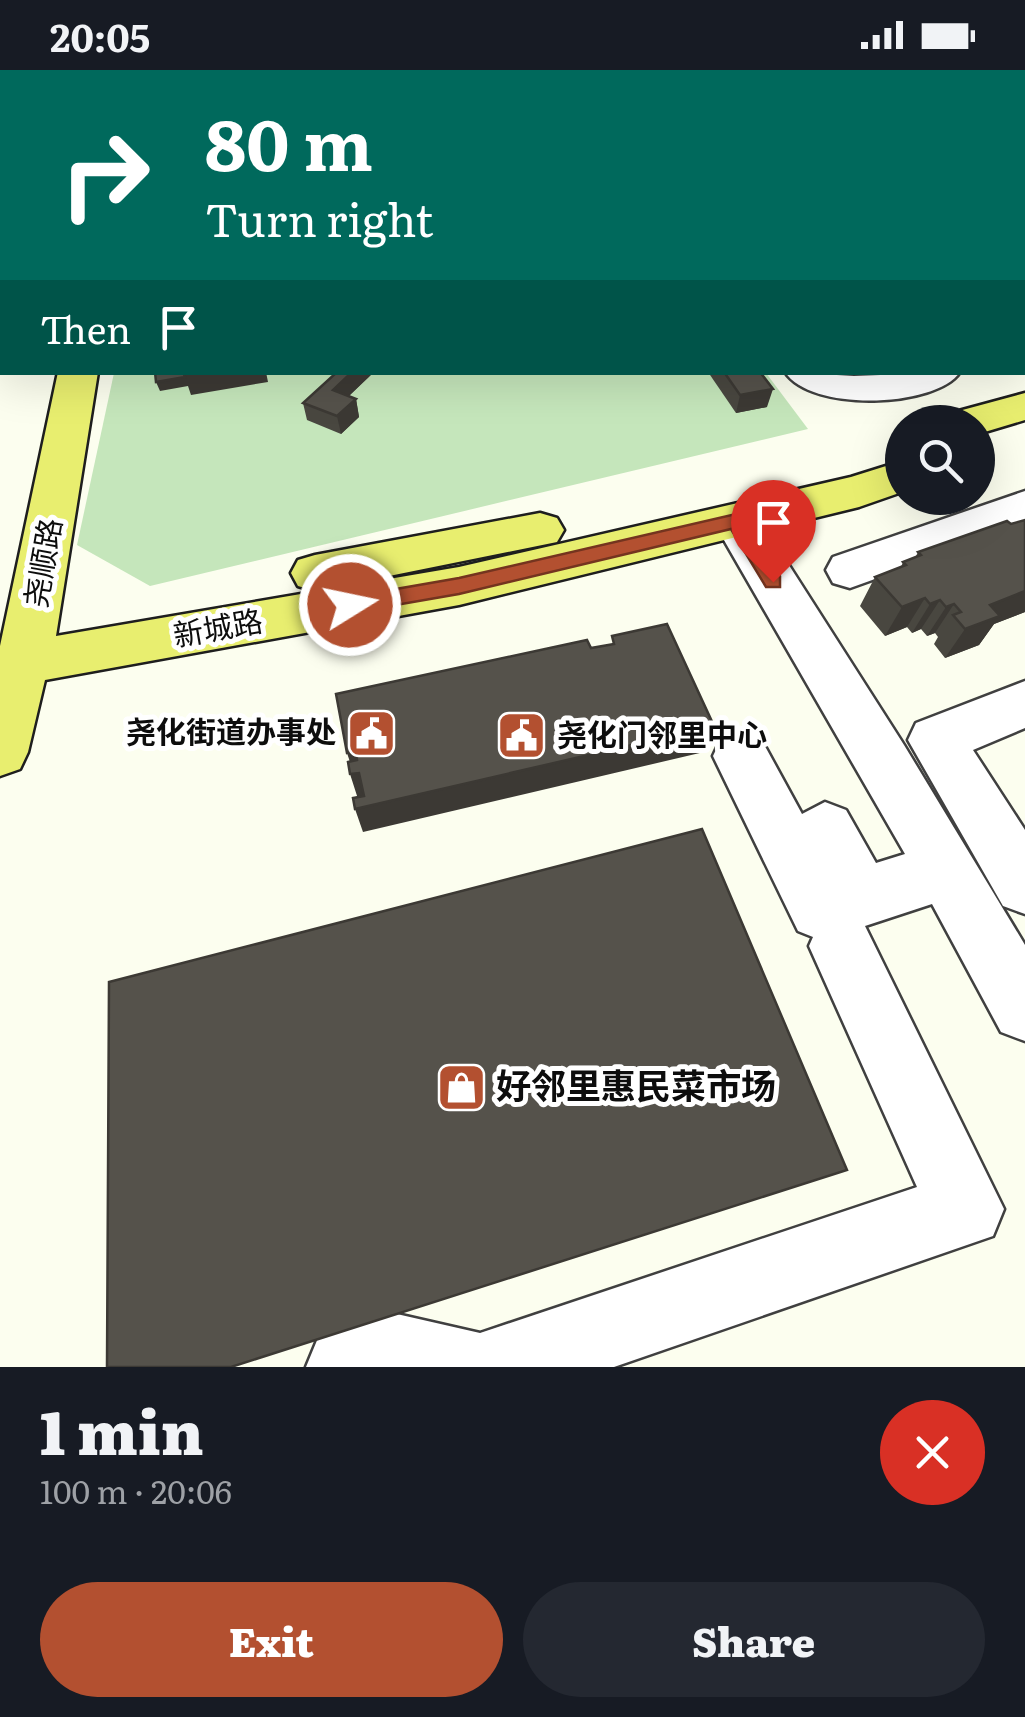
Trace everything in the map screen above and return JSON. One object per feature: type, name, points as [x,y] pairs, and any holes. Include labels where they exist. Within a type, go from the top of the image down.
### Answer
[{"type":"main road","name":"尧顺路","points":[[0,752],[14,646],[77,375]]},
{"type":"main road","points":[[995,415],[1025,406]]},
{"type":"main road","points":[[995,444],[1025,434]]},
{"type":"main road","name":"新城路","points":[[14,646],[532,532],[885,445]]},
{"type":"main road","name":"新城路","points":[[14,646],[459,586],[885,482]]},
{"type":"street","points":[[809,375],[818,382],[863,392],[928,375]]},
{"type":"street","points":[[850,570],[1025,507]]},
{"type":"street","points":[[736,521],[948,870],[1025,1008]]},
{"type":"street","points":[[1025,704],[936,740],[1025,885]]},
{"type":"street","points":[[741,756],[820,910],[851,922],[948,870]]},
{"type":"street","points":[[495,1367],[966,1209],[851,922],[825,829]]},
{"type":"street","points":[[347,1367],[388,1353],[464,1367]]},
{"type":"green space","points":[[114,375],[768,375],[808,429],[150,586],[77,545]]},
{"type":"building","points":[[155,375],[185,377],[156,382]]},
{"type":"building","points":[[334,375],[349,375],[333,390],[356,399],[337,416],[303,403]]},
{"type":"building","points":[[726,375],[762,375],[773,389],[740,395]]},
{"type":"building","points":[[1025,520],[1025,591],[990,605],[1000,616],[965,629],[953,615],[961,612],[954,604],[946,607],[940,600],[930,604],[925,598],[902,607],[875,577],[906,565],[903,562],[921,555],[918,552],[1007,521],[1011,524]]},
{"type":"building","name":"尧化门邻里中心","points":[[667,624],[714,726],[355,809],[353,798],[364,796],[359,773],[350,774],[348,762],[357,760],[356,751],[347,753],[336,694],[587,640],[591,648],[614,644],[612,636]]},
{"type":"building","name":"好邻里惠民菜市场","points":[[702,829],[847,1170],[231,1367],[107,1367],[109,982]]},
{"type":"place","name":"尧化街道办事处","points":[[371,733]]},
{"type":"place","name":"尧化门邻里中心","points":[[522,736]]},
{"type":"place","name":"好邻里惠民菜市场","points":[[461,1087]]},
{"type":"route","points":[[350,605],[459,586],[736,521],[773,582]]}]
